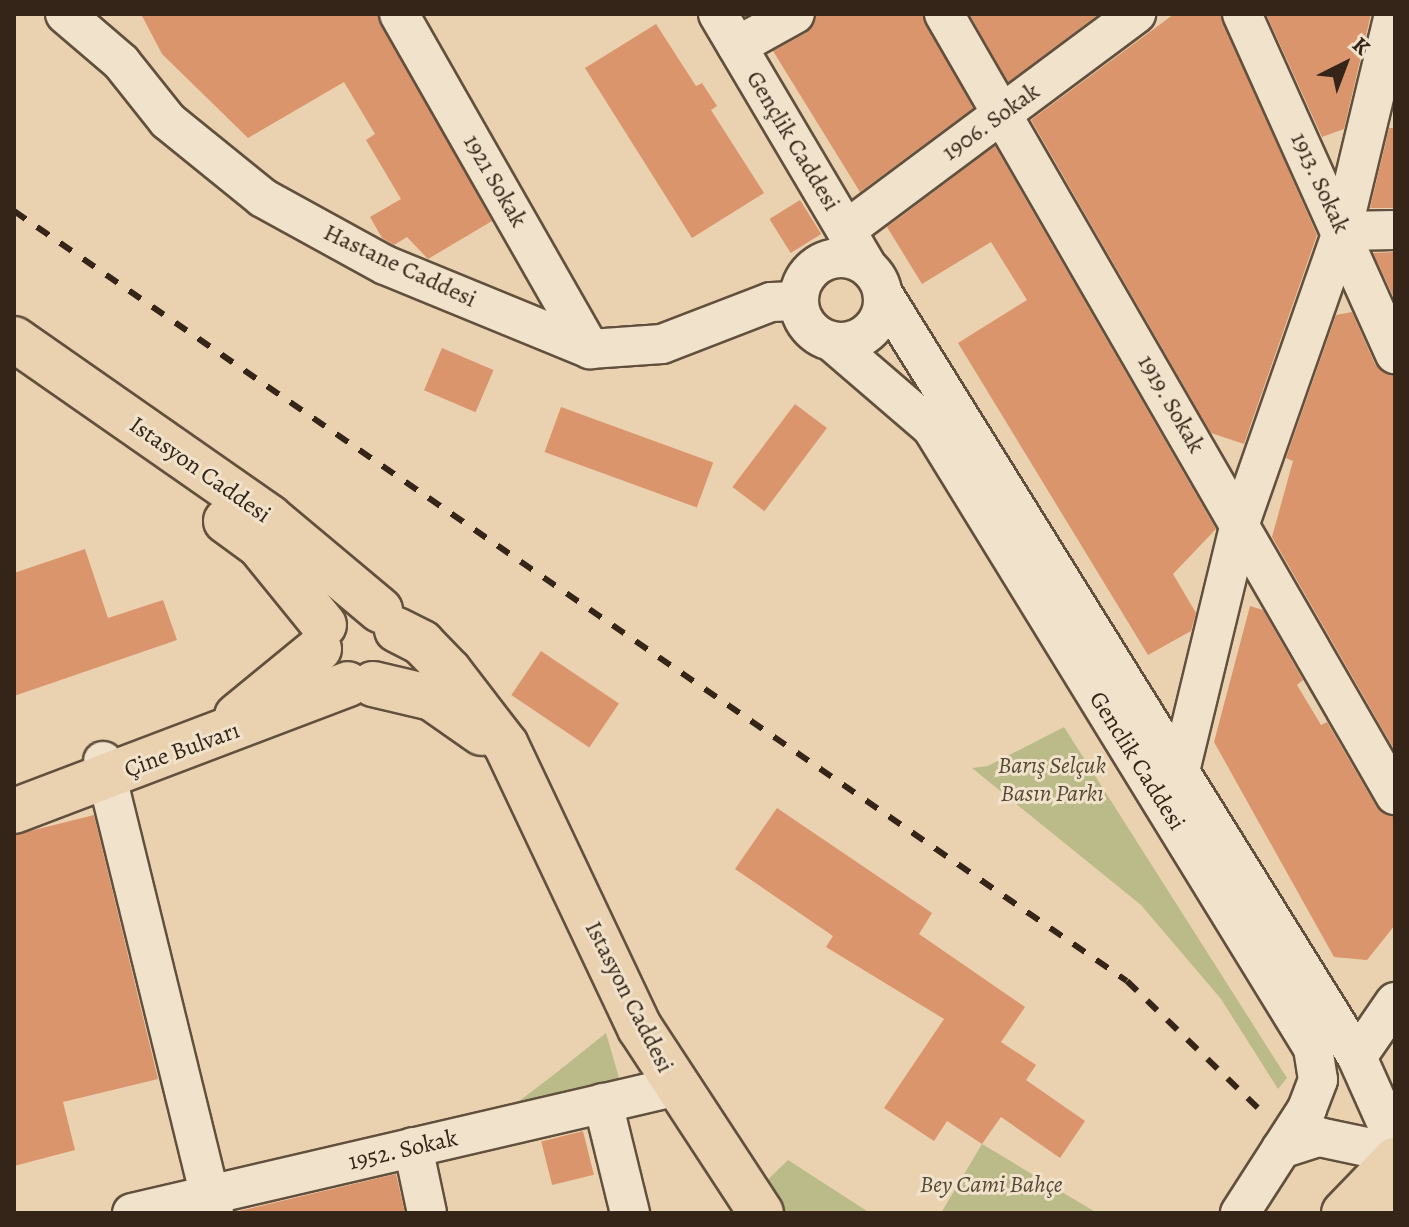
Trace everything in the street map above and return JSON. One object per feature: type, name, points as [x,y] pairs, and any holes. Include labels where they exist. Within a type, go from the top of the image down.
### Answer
[{"type":"main road","name":"Istasyon Caddesi","points":[[14,339],[269,517],[388,620],[422,643],[449,671],[519,767],[674,1087],[761,1213]]},
{"type":"main road","points":[[14,373],[259,545],[321,637],[328,671],[360,684],[403,688],[454,709],[519,767]]},
{"type":"main road","name":"Çine Bulvarı","points":[[14,811],[105,769],[240,715],[355,604],[388,620]]},
{"type":"main road","points":[[360,684],[394,668],[388,620]]},
{"type":"main road","name":"Çine Bulvarı","points":[[14,792],[105,769],[360,684]]},
{"type":"main road","points":[[1344,1213],[1395,1160]]},
{"type":"street","name":"Hastane Caddesi","points":[[65,14],[121,62],[168,121],[263,198],[385,265],[590,349],[662,344],[771,302],[799,301]]},
{"type":"street","name":"1921 Sokak","points":[[399,14],[590,349]]},
{"type":"street","name":"Gençlik Caddesi","points":[[718,14],[875,281]]},
{"type":"street","points":[[737,46],[795,14]]},
{"type":"street","name":"1919. Sokak","points":[[944,14],[1395,795]]},
{"type":"street","name":"1906. Sokak","points":[[846,230],[1136,14]]},
{"type":"street","name":"1913. Sokak","points":[[1242,14],[1395,354]]},
{"type":"street","points":[[1181,767],[1240,523],[1342,231],[1394,14]]},
{"type":"street","points":[[1342,231],[1395,230]]},
{"type":"street","points":[[829,259],[875,281],[882,311],[868,333],[831,341],[808,326],[799,301],[807,275],[829,259]]},
{"type":"street","name":"Genclik Caddesi","points":[[875,281],[1181,767],[1357,1057],[1395,1142]]},
{"type":"street","name":"Genclik Caddesi","points":[[831,341],[932,428],[1313,1048],[1318,1080],[1281,1149],[1240,1213]]},
{"type":"street","points":[[105,769],[212,1205]]},
{"type":"street","points":[[1357,1057],[1395,1002]]},
{"type":"street","name":"1952. Sokak","points":[[132,1213],[212,1205],[413,1147],[674,1087]]},
{"type":"street","points":[[603,1103],[630,1213]]},
{"type":"street","points":[[1281,1149],[1319,1137],[1395,1153]]},
{"type":"street","points":[[413,1147],[427,1213]]},
{"type":"green space","name":"Barış Selçuk Basın Parkı","points":[[1064,727],[1287,1078],[1278,1089],[1221,999],[1141,905],[972,768],[988,766]]},
{"type":"green space","points":[[606,1033],[622,1088],[489,1124],[556,1073]]},
{"type":"green space","name":"Bey Cami Bahçe","points":[[982,1144],[1097,1213],[941,1213]]},
{"type":"green space","name":"Bey Cami Bahçe","points":[[788,1160],[870,1213],[773,1213],[757,1190]]},
{"type":"building","points":[[141,14],[377,14],[492,221],[428,259],[407,237],[394,245],[382,238],[370,217],[401,199],[366,140],[375,134],[344,82],[248,138],[162,54]]},
{"type":"building","points":[[817,14],[922,14],[973,108],[860,192],[773,51],[806,33]]},
{"type":"building","points":[[969,14],[1099,14],[1008,82]]},
{"type":"building","points":[[1174,14],[1220,14],[1317,235],[1244,444],[1211,433],[1031,120]]},
{"type":"building","points":[[1266,14],[1371,14],[1344,129],[1322,137]]},
{"type":"building","points":[[656,24],[696,86],[702,83],[717,106],[711,110],[764,193],[692,238],[585,68]]},
{"type":"building","points":[[1389,128],[1395,128],[1395,208],[1370,208]]},
{"type":"building","points":[[995,146],[1216,529],[1173,574],[1196,613],[1191,631],[1148,655],[958,343],[1027,300],[991,242],[922,284],[887,227]]},
{"type":"building","points":[[800,200],[821,234],[791,253],[769,219]]},
{"type":"building","points":[[1395,252],[1395,300],[1373,253]]},
{"type":"building","points":[[1352,312],[1375,364],[1395,376],[1395,751],[1272,537],[1293,461],[1286,458],[1336,315]]},
{"type":"building","points":[[442,348],[494,370],[476,412],[424,390]]},
{"type":"building","points":[[795,404],[827,428],[764,511],[732,487]]},
{"type":"building","points":[[561,407],[713,462],[697,508],[545,452]]},
{"type":"building","points":[[85,549],[108,618],[163,600],[177,640],[14,696],[14,573]]},
{"type":"building","points":[[1250,606],[1263,610],[1303,680],[1297,685],[1321,725],[1327,722],[1376,806],[1395,817],[1395,925],[1367,960],[1334,957],[1214,742]]},
{"type":"building","points":[[541,651],[619,704],[589,748],[511,695]]},
{"type":"building","points":[[777,808],[932,913],[919,934],[1025,1007],[1001,1042],[1036,1065],[1026,1080],[1085,1121],[1060,1158],[1001,1117],[982,1144],[947,1121],[934,1141],[884,1108],[944,1019],[826,947],[833,936],[735,869]]},
{"type":"building","points":[[94,815],[158,1079],[63,1102],[75,1150],[14,1166],[14,835]]},
{"type":"building","points":[[583,1131],[594,1175],[552,1185],[541,1141]]},
{"type":"building","points":[[396,1174],[405,1213],[235,1213],[235,1212]]},
{"type":"railway","points":[[14,211],[1127,981],[1259,1109]]}]
